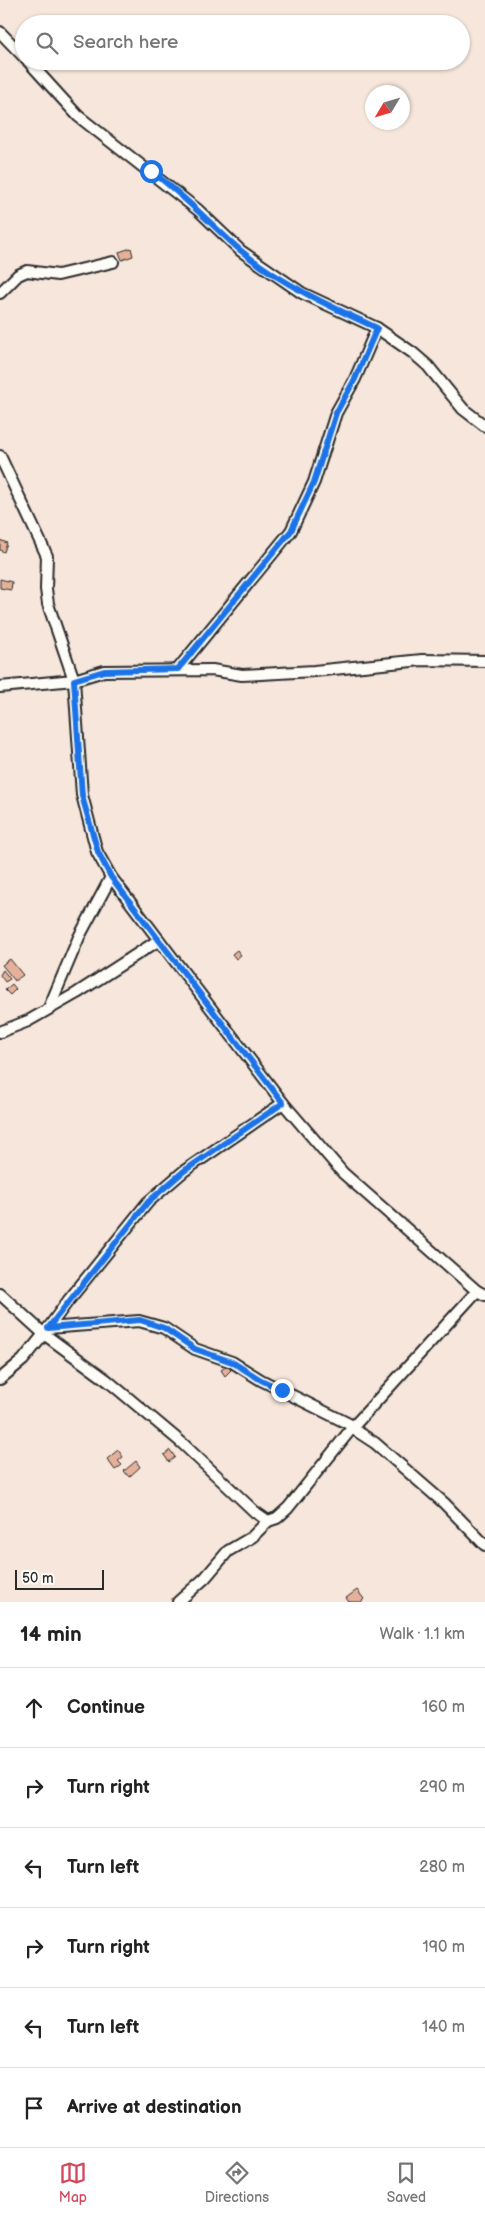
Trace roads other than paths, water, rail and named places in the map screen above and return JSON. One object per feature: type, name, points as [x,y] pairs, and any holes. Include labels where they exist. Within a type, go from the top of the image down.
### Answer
[{"type":"street","points":[[0,32],[15,48]]},
{"type":"street","points":[[36,70],[78,116],[198,210],[241,250],[302,293],[377,328],[428,366],[463,409],[485,426]]},
{"type":"street","points":[[0,293],[18,276],[27,271],[58,275],[113,262]]},
{"type":"street","points":[[178,669],[291,531],[314,482],[336,413],[355,379],[377,328]]},
{"type":"street","points":[[0,456],[47,556],[46,589],[48,604],[74,680],[82,796],[98,852],[111,877],[283,1103],[343,1173],[481,1293],[353,1427],[288,1508],[278,1518],[268,1521],[252,1537],[228,1551],[205,1578],[178,1602]]},
{"type":"street","points":[[0,687],[74,680],[104,671],[178,669],[212,670],[242,675],[314,671],[422,660],[485,660]]},
{"type":"street","points":[[49,1008],[79,937],[111,877]]},
{"type":"street","points":[[0,1032],[28,1020],[49,1008],[111,972],[160,940]]},
{"type":"street","points":[[0,1380],[22,1360],[148,1202],[184,1171],[283,1103]]},
{"type":"street","points":[[0,1294],[153,1418],[255,1512],[268,1521]]},
{"type":"street","points":[[46,1331],[140,1320],[164,1328],[195,1349],[232,1362],[261,1380],[353,1427],[375,1443],[444,1503],[485,1545]]}]
